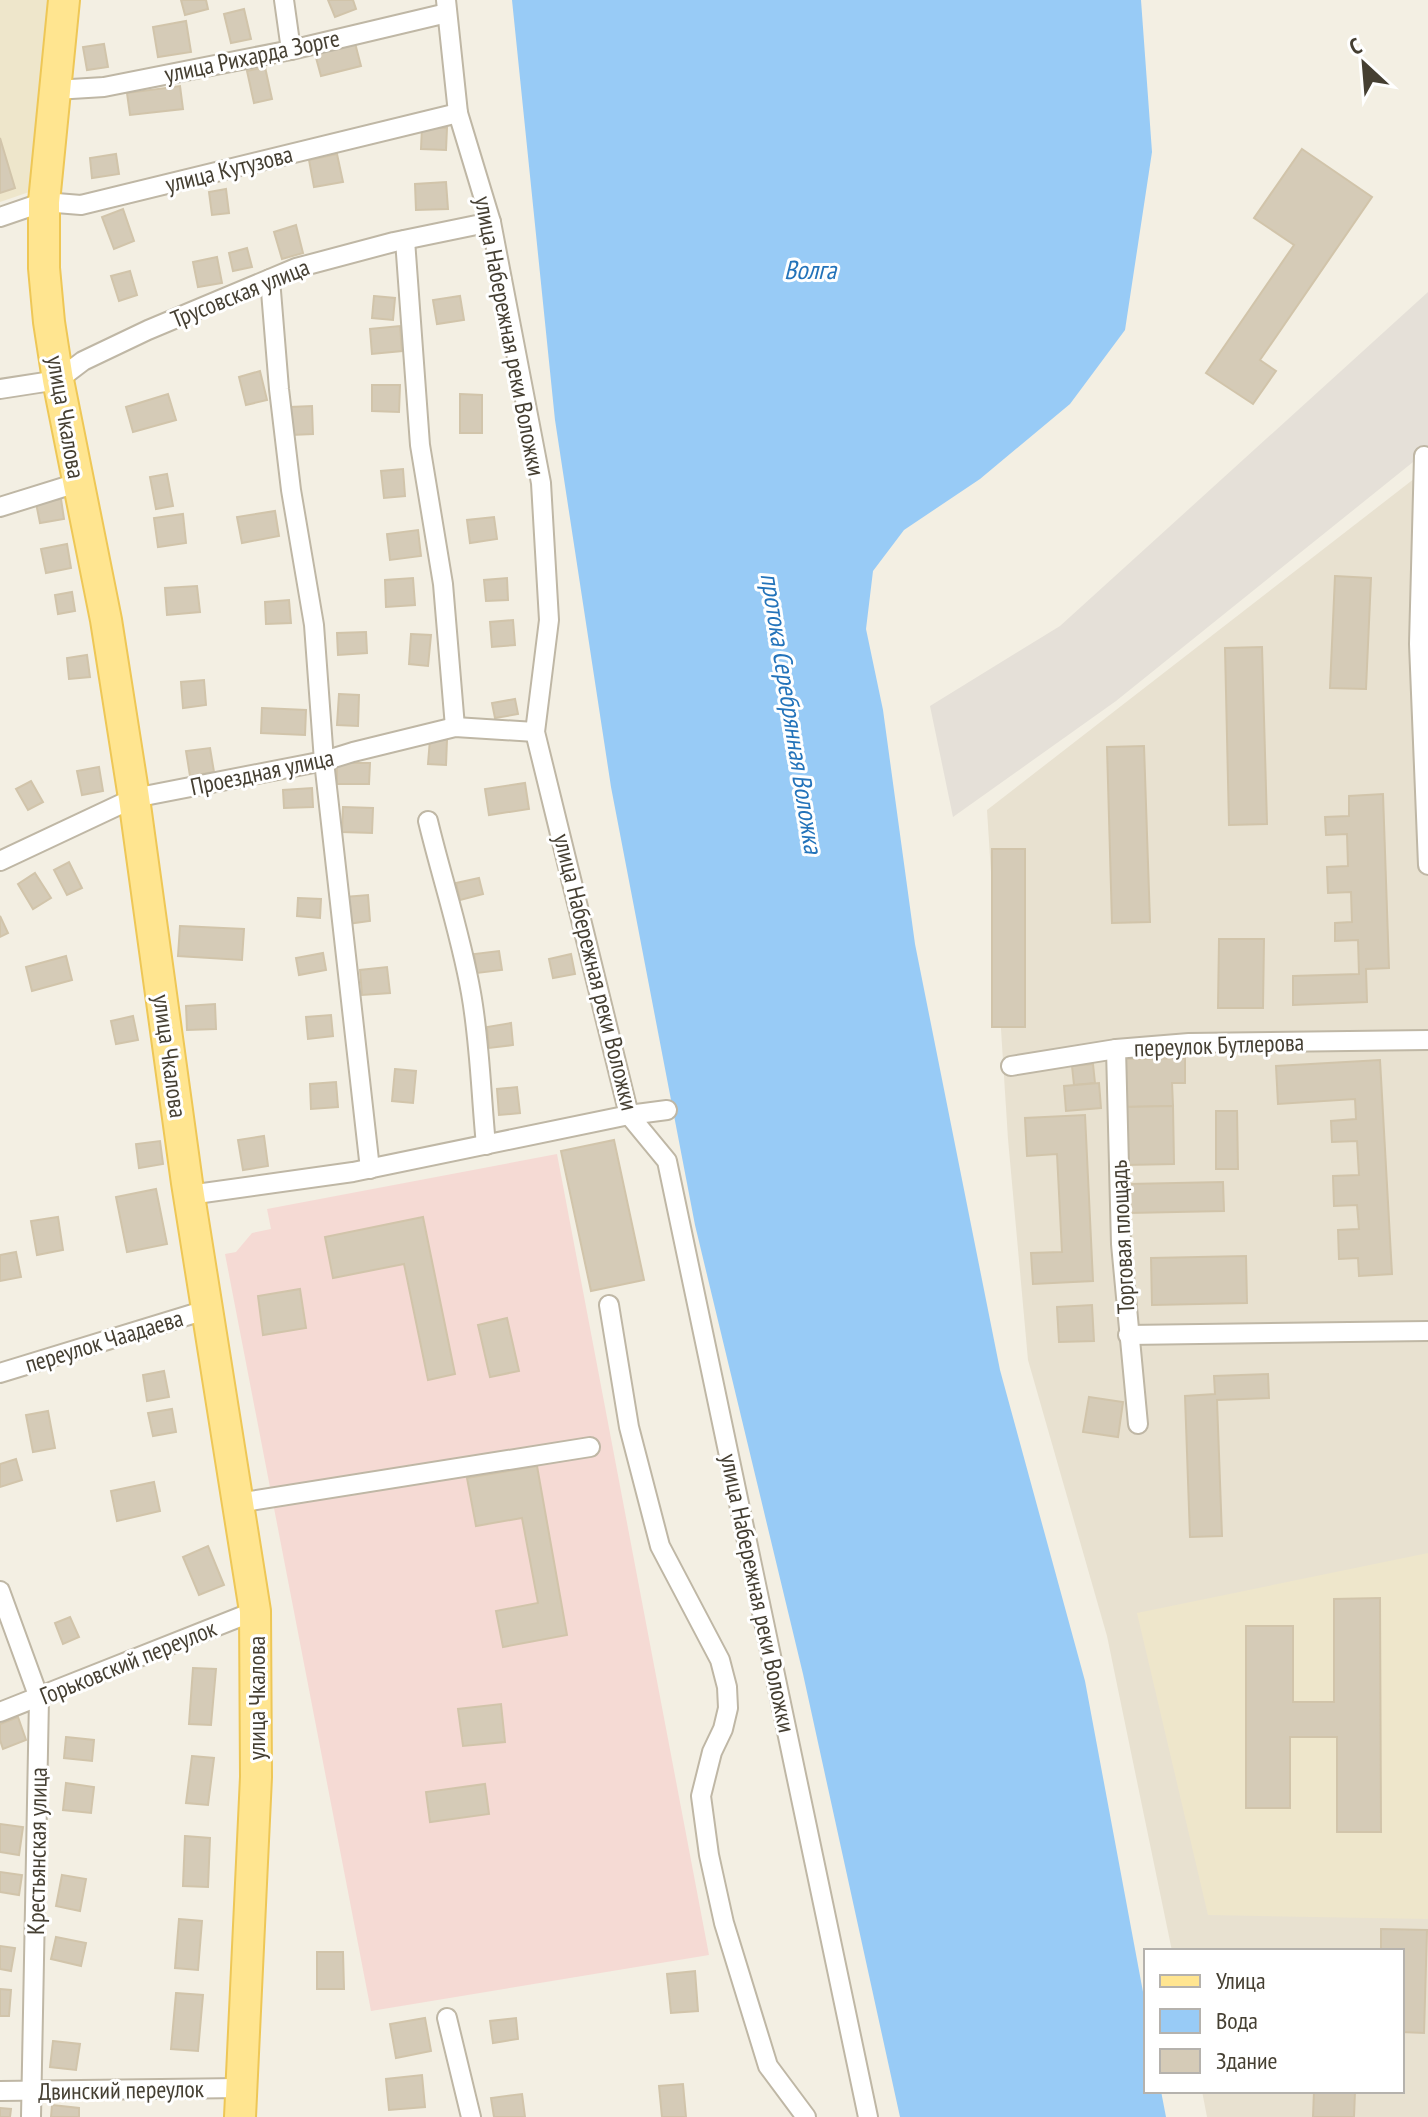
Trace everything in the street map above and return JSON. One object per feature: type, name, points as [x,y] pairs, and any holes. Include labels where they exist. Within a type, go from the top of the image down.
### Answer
[{"type":"main road","name":"улица Чкалова","points":[[64,0],[44,202],[44,268],[58,380],[106,620],[134,798],[189,1195],[255,1611],[256,1777],[240,2102]]},
{"type":"street","points":[[284,0],[291,50]]},
{"type":"street","name":"улица Рихарда Зорге","points":[[55,90],[104,87],[291,50],[447,6]]},
{"type":"street","name":"улица Набережная реки Воложки","points":[[447,6],[458,113],[491,222],[541,483],[549,620],[535,732],[629,1115],[667,1161],[868,2117]]},
{"type":"street","name":"улица Кутузова","points":[[0,217],[44,202],[81,205],[458,113]]},
{"type":"street","name":"Трусовская улица","points":[[0,389],[58,380],[83,361],[148,330],[296,268],[491,222]]},
{"type":"street","points":[[405,240],[420,445],[443,584],[455,727]]},
{"type":"street","points":[[270,279],[291,490],[314,625],[324,761],[370,1169]]},
{"type":"street","points":[[1424,456],[1419,644],[1428,865]]},
{"type":"street","points":[[0,507],[77,483]]},
{"type":"street","name":"Проездная улица","points":[[0,861],[134,798],[324,761],[455,727],[535,732]]},
{"type":"street","points":[[428,821],[472,995],[486,1145]]},
{"type":"street","name":"переулок Бутлерова","points":[[1011,1066],[1116,1049],[1189,1043],[1428,1040]]},
{"type":"street","name":"Торговая площадь","points":[[1116,1049],[1118,1179],[1128,1335],[1138,1424]]},
{"type":"street","points":[[189,1195],[370,1169],[629,1115],[667,1110]]},
{"type":"street","points":[[609,1305],[629,1427],[660,1546],[720,1660],[727,1687],[728,1708],[723,1729],[712,1752],[701,1796],[709,1855],[724,1923],[768,2066],[806,2117]]},
{"type":"street","name":"переулок Чаадаева","points":[[0,1373],[209,1309]]},
{"type":"street","points":[[1128,1335],[1428,1331]]},
{"type":"street","points":[[238,1503],[590,1447]]},
{"type":"street","name":"Крестьянская улица","points":[[0,1591],[39,1698],[31,2117]]},
{"type":"street","name":"Горьковский переулок","points":[[0,1712],[255,1611]]},
{"type":"street","points":[[447,2018],[471,2117]]},
{"type":"street","name":"Двинский переулок","points":[[0,2091],[240,2102]]},
{"type":"shaded area","points":[[0,0],[53,0],[32,191],[0,202]]},
{"type":"shaded area","points":[[1428,292],[1428,450],[1116,701],[953,817],[930,706],[1060,626]]},
{"type":"shaded area","points":[[1428,468],[1428,2117],[1207,2117],[1202,2093],[1404,2093],[1404,1949],[1172,1949],[1107,1636],[1028,1360],[1008,1139],[987,810]]},
{"type":"shaded area","points":[[557,1154],[709,1955],[371,2011],[225,1254],[236,1252],[252,1233],[271,1229],[267,1209]]},
{"type":"shaded area","points":[[1428,1553],[1428,1919],[1208,1915],[1137,1613]]},
{"type":"water","name":"Волга","points":[[512,0],[1141,0],[1152,152],[1125,330],[1070,404],[980,479],[904,530],[873,571],[866,629],[883,710],[915,944],[1000,1370],[1085,1681],[1144,1997],[1144,2093],[1161,2093],[1166,2117],[900,2117],[803,1674],[695,1225],[611,787],[555,420]]},
{"type":"building","points":[[181,0],[206,0],[208,9],[185,15]]},
{"type":"building","points":[[328,0],[353,0],[356,9],[335,17]]},
{"type":"building","points":[[244,9],[251,39],[231,43],[224,14]]},
{"type":"building","points":[[186,21],[191,52],[158,57],[153,27]]},
{"type":"building","points":[[355,43],[361,66],[321,76],[315,54]]},
{"type":"building","points":[[104,44],[108,67],[87,70],[83,47]]},
{"type":"building","points":[[265,67],[272,99],[254,103],[247,71]]},
{"type":"building","points":[[180,86],[183,109],[130,115],[127,93]]},
{"type":"building","points":[[422,127],[447,128],[446,150],[421,149]]},
{"type":"building","points":[[0,138],[15,188],[0,193]]},
{"type":"building","points":[[1302,149],[1372,197],[1260,360],[1276,371],[1253,404],[1206,373],[1294,245],[1254,218]]},
{"type":"building","points":[[116,154],[119,174],[92,178],[90,158]]},
{"type":"building","points":[[337,154],[343,182],[314,187],[309,160]]},
{"type":"building","points":[[446,182],[448,209],[416,210],[415,184]]},
{"type":"building","points":[[226,189],[229,213],[212,215],[209,192]]},
{"type":"building","points":[[123,209],[134,241],[114,249],[102,217]]},
{"type":"building","points":[[296,225],[303,253],[282,259],[274,232]]},
{"type":"building","points":[[247,248],[252,267],[233,271],[229,253]]},
{"type":"building","points":[[217,257],[222,283],[198,287],[193,262]]},
{"type":"building","points":[[130,271],[137,295],[119,301],[111,276]]},
{"type":"building","points":[[374,296],[395,298],[393,320],[372,318]]},
{"type":"building","points":[[460,296],[464,320],[437,324],[433,300]]},
{"type":"building","points":[[400,326],[402,351],[372,354],[370,329]]},
{"type":"building","points":[[260,371],[267,400],[246,405],[239,377]]},
{"type":"building","points":[[372,385],[400,385],[399,412],[372,411]]},
{"type":"building","points":[[168,394],[176,420],[133,432],[126,407]]},
{"type":"building","points":[[460,394],[482,395],[482,433],[460,433]]},
{"type":"building","points":[[312,406],[313,434],[291,435],[290,407]]},
{"type":"building","points":[[403,469],[405,496],[384,498],[381,471]]},
{"type":"building","points":[[167,474],[173,506],[156,509],[150,477]]},
{"type":"building","points":[[61,499],[64,519],[40,523],[36,503]]},
{"type":"building","points":[[275,511],[279,536],[242,543],[237,517]]},
{"type":"building","points":[[183,514],[186,543],[158,547],[154,518]]},
{"type":"building","points":[[494,517],[497,539],[470,543],[467,520]]},
{"type":"building","points":[[418,530],[421,556],[390,560],[387,534]]},
{"type":"building","points":[[67,544],[71,568],[46,573],[41,549]]},
{"type":"building","points":[[1335,576],[1371,578],[1366,689],[1330,688]]},
{"type":"building","points":[[413,578],[415,605],[386,607],[385,580]]},
{"type":"building","points":[[507,578],[508,600],[486,601],[484,580]]},
{"type":"building","points":[[197,586],[200,612],[167,615],[165,588]]},
{"type":"building","points":[[72,592],[75,611],[58,614],[55,595]]},
{"type":"building","points":[[289,600],[291,623],[266,624],[265,602]]},
{"type":"building","points":[[513,620],[515,645],[492,647],[490,622]]},
{"type":"building","points":[[366,632],[367,653],[338,655],[337,633]]},
{"type":"building","points":[[411,634],[431,635],[428,666],[409,664]]},
{"type":"building","points":[[1262,647],[1267,824],[1229,825],[1225,648]]},
{"type":"building","points":[[87,655],[90,677],[69,679],[67,658]]},
{"type":"building","points":[[204,680],[206,705],[183,708],[181,682]]},
{"type":"building","points":[[339,694],[359,695],[358,726],[337,725]]},
{"type":"building","points":[[515,699],[518,714],[495,718],[492,703]]},
{"type":"building","points":[[262,708],[306,710],[305,735],[261,733]]},
{"type":"building","points":[[430,739],[447,740],[446,765],[428,764]]},
{"type":"building","points":[[1144,746],[1150,922],[1112,923],[1107,747]]},
{"type":"building","points":[[210,748],[214,772],[190,776],[186,751]]},
{"type":"building","points":[[337,763],[370,763],[369,784],[337,784]]},
{"type":"building","points":[[99,767],[103,791],[82,795],[77,771]]},
{"type":"building","points":[[31,781],[43,802],[28,810],[16,789]]},
{"type":"building","points":[[525,783],[529,809],[489,815],[485,789]]},
{"type":"building","points":[[312,788],[313,807],[284,808],[283,790]]},
{"type":"building","points":[[1383,794],[1389,968],[1366,969],[1367,1002],[1293,1005],[1293,976],[1359,974],[1358,940],[1335,941],[1335,923],[1352,922],[1351,892],[1328,893],[1327,867],[1348,866],[1347,834],[1326,835],[1325,817],[1349,816],[1349,796]]},
{"type":"building","points":[[343,807],[373,808],[372,833],[342,832]]},
{"type":"building","points":[[992,849],[1025,849],[1025,1027],[992,1027]]},
{"type":"building","points":[[69,862],[82,888],[67,895],[54,870]]},
{"type":"building","points":[[35,873],[51,898],[33,909],[18,884]]},
{"type":"building","points":[[479,878],[483,894],[460,900],[456,883]]},
{"type":"building","points":[[368,895],[370,921],[347,924],[345,897]]},
{"type":"building","points":[[298,898],[321,899],[320,918],[297,916]]},
{"type":"building","points":[[0,916],[8,933],[0,937]]},
{"type":"building","points":[[180,926],[244,929],[242,960],[178,956]]},
{"type":"building","points":[[1219,939],[1264,939],[1263,1008],[1218,1008]]},
{"type":"building","points":[[499,951],[502,970],[477,973],[474,954]]},
{"type":"building","points":[[323,953],[326,970],[299,975],[296,958]]},
{"type":"building","points":[[571,954],[575,974],[553,978],[549,959]]},
{"type":"building","points":[[66,956],[72,980],[32,991],[26,967]]},
{"type":"building","points":[[387,967],[390,993],[362,995],[360,970]]},
{"type":"building","points":[[215,1004],[216,1029],[187,1030],[186,1006]]},
{"type":"building","points":[[331,1015],[333,1036],[308,1039],[306,1017]]},
{"type":"building","points":[[133,1016],[138,1040],[116,1044],[111,1021]]},
{"type":"building","points":[[511,1023],[513,1045],[489,1048],[487,1027]]},
{"type":"building","points":[[1185,1058],[1185,1083],[1172,1083],[1173,1106],[1124,1107],[1123,1059]]},
{"type":"building","points":[[1380,1060],[1392,1274],[1359,1276],[1358,1258],[1339,1259],[1338,1230],[1359,1229],[1357,1205],[1334,1206],[1333,1176],[1359,1175],[1357,1141],[1332,1142],[1331,1121],[1356,1119],[1355,1099],[1278,1104],[1276,1066]]},
{"type":"building","points":[[1093,1064],[1095,1083],[1074,1085],[1072,1066]]},
{"type":"building","points":[[395,1069],[416,1071],[413,1103],[392,1101]]},
{"type":"building","points":[[336,1082],[338,1107],[311,1109],[310,1084]]},
{"type":"building","points":[[1099,1083],[1101,1108],[1066,1111],[1064,1086]]},
{"type":"building","points":[[517,1087],[520,1113],[499,1115],[497,1089]]},
{"type":"building","points":[[1173,1106],[1174,1164],[1125,1165],[1124,1107]]},
{"type":"building","points":[[1216,1111],[1237,1111],[1238,1169],[1216,1169]]},
{"type":"building","points":[[1085,1115],[1093,1281],[1033,1284],[1031,1253],[1062,1252],[1057,1154],[1027,1156],[1025,1118]]},
{"type":"building","points":[[264,1136],[268,1166],[243,1170],[238,1140]]},
{"type":"building","points":[[614,1140],[644,1280],[591,1291],[561,1151]]},
{"type":"building","points":[[160,1141],[163,1164],[139,1168],[136,1144]]},
{"type":"building","points":[[1223,1182],[1224,1211],[1129,1213],[1129,1184]]},
{"type":"building","points":[[156,1189],[167,1244],[127,1252],[116,1197]]},
{"type":"building","points":[[58,1217],[63,1250],[37,1255],[31,1221]]},
{"type":"building","points":[[423,1217],[455,1374],[428,1380],[404,1264],[333,1278],[325,1237]]},
{"type":"building","points":[[16,1252],[21,1277],[0,1281],[0,1255]]},
{"type":"building","points":[[1246,1256],[1247,1303],[1152,1305],[1151,1258]]},
{"type":"building","points":[[300,1289],[306,1328],[263,1335],[258,1296]]},
{"type":"building","points":[[1092,1305],[1094,1341],[1059,1342],[1057,1307]]},
{"type":"building","points":[[507,1318],[519,1371],[490,1377],[478,1325]]},
{"type":"building","points":[[164,1371],[169,1397],[147,1401],[143,1375]]},
{"type":"building","points":[[1268,1374],[1269,1398],[1217,1400],[1222,1536],[1190,1537],[1185,1396],[1215,1394],[1214,1376]]},
{"type":"building","points":[[1089,1397],[1123,1402],[1118,1437],[1083,1432]]},
{"type":"building","points":[[172,1409],[176,1432],[153,1436],[148,1413]]},
{"type":"building","points":[[48,1411],[55,1448],[33,1452],[26,1415]]},
{"type":"building","points":[[16,1459],[22,1480],[0,1487],[0,1464]]},
{"type":"building","points":[[537,1466],[567,1635],[503,1647],[496,1611],[538,1603],[522,1518],[476,1526],[467,1478]]},
{"type":"building","points":[[154,1482],[160,1511],[117,1521],[111,1491]]},
{"type":"building","points":[[208,1546],[224,1585],[199,1595],[183,1557]]},
{"type":"building","points":[[1380,1598],[1381,1832],[1337,1832],[1337,1737],[1290,1737],[1290,1808],[1246,1808],[1246,1626],[1293,1626],[1293,1702],[1334,1702],[1334,1599]]},
{"type":"building","points":[[70,1617],[79,1637],[63,1644],[55,1623]]},
{"type":"building","points":[[193,1668],[216,1669],[211,1725],[189,1724]]},
{"type":"building","points":[[501,1704],[505,1742],[463,1746],[458,1709]]},
{"type":"building","points":[[18,1717],[26,1740],[3,1749],[0,1724]]},
{"type":"building","points":[[66,1737],[94,1740],[92,1761],[64,1758]]},
{"type":"building","points":[[192,1756],[214,1758],[208,1805],[186,1803]]},
{"type":"building","points":[[66,1783],[94,1787],[91,1813],[63,1810]]},
{"type":"building","points":[[485,1784],[489,1814],[430,1822],[426,1792]]},
{"type":"building","points":[[0,1824],[23,1827],[19,1855],[0,1852]]},
{"type":"building","points":[[185,1836],[210,1838],[208,1887],[183,1886]]},
{"type":"building","points":[[0,1872],[22,1875],[19,1895],[0,1892]]},
{"type":"building","points":[[62,1875],[86,1879],[80,1911],[56,1906]]},
{"type":"building","points":[[179,1919],[202,1921],[198,1970],[175,1968]]},
{"type":"building","points":[[1381,1929],[1427,1930],[1424,2033],[1404,2032],[1404,1949],[1381,1949]]},
{"type":"building","points":[[56,1937],[86,1943],[81,1966],[51,1959]]},
{"type":"building","points":[[0,1946],[15,1948],[11,1971],[0,1969]]},
{"type":"building","points":[[317,1952],[343,1952],[344,1989],[317,1989]]},
{"type":"building","points":[[695,1971],[698,2011],[671,2013],[667,1974]]},
{"type":"building","points":[[0,1989],[11,1990],[9,2016],[0,2016]]},
{"type":"building","points":[[176,1993],[203,1995],[198,2051],[171,2049]]},
{"type":"building","points":[[425,2018],[431,2051],[396,2058],[390,2024]]},
{"type":"building","points":[[516,2018],[518,2039],[493,2043],[490,2021]]},
{"type":"building","points":[[53,2041],[80,2044],[76,2070],[50,2067]]},
{"type":"building","points":[[422,2075],[425,2107],[389,2110],[386,2079]]},
{"type":"building","points":[[683,2084],[686,2117],[662,2117],[659,2086]]},
{"type":"building","points":[[1314,2093],[1355,2093],[1354,2117],[1313,2117]]},
{"type":"building","points":[[522,2094],[525,2117],[494,2117],[491,2098]]},
{"type":"building","points":[[52,2105],[79,2108],[79,2117],[51,2117]]},
{"type":"building","points":[[0,2108],[11,2109],[10,2117],[0,2117]]},
{"type":"water label","name":"протока Серебрянная Воложка","points":[[792,713]]}]
